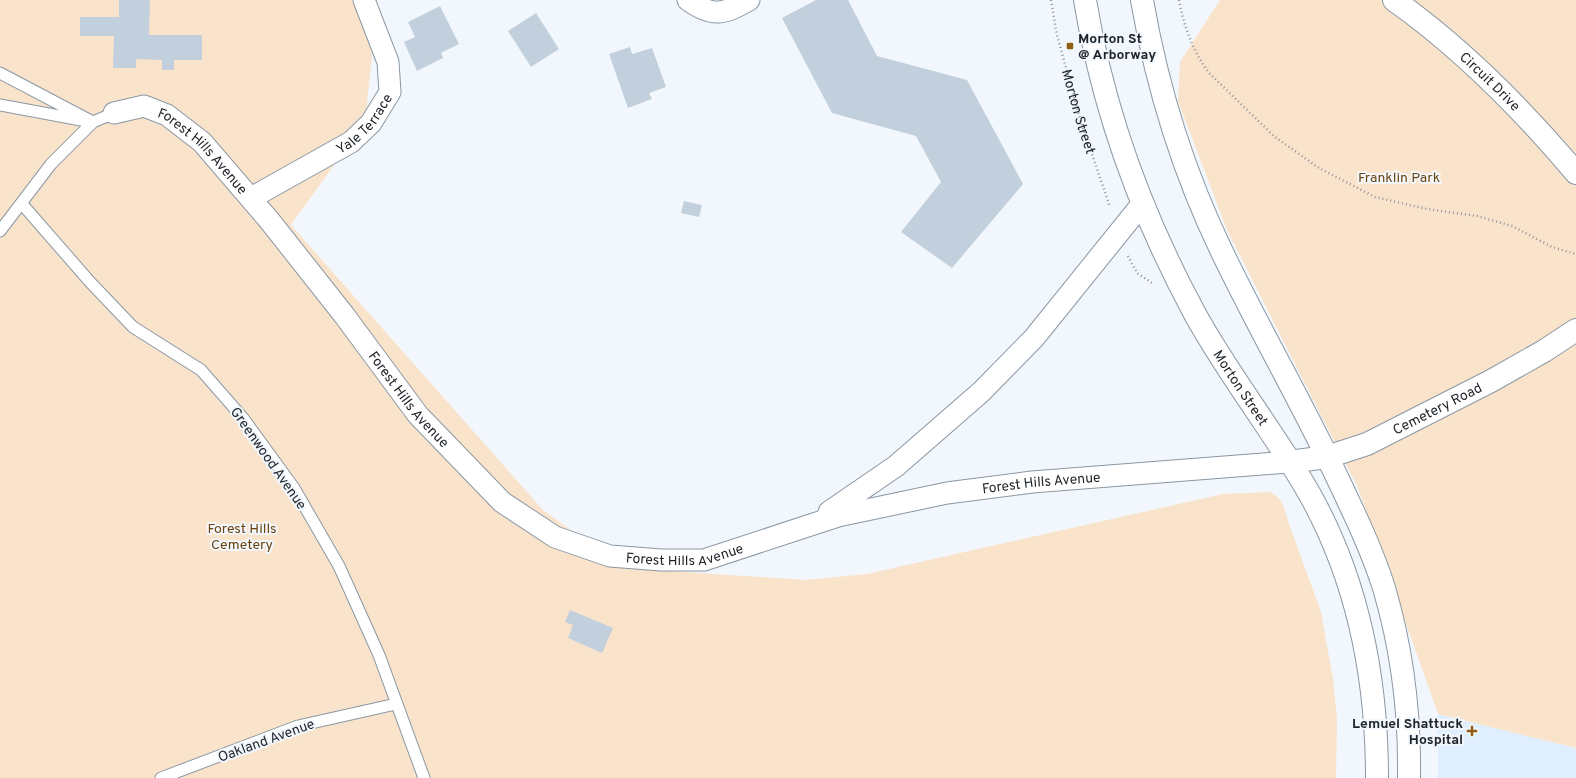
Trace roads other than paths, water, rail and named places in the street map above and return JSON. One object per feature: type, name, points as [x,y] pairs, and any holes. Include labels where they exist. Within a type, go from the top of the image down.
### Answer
[{"type":"main road","name":"Morton Street","points":[[1085,0],[1094,48],[1109,107],[1142,204],[1164,253],[1196,315],[1225,364],[1289,462],[1323,521],[1343,568],[1357,610],[1373,697],[1377,778]]},
{"type":"main road","points":[[1142,0],[1166,106],[1197,195],[1228,264],[1327,457],[1367,541],[1389,608],[1404,690],[1408,734],[1409,778]]},
{"type":"main road","name":"Circuit Drive","points":[[1394,0],[1445,40],[1492,81],[1533,124],[1576,173]]},
{"type":"main road","name":"Cemetery Road","points":[[1289,462],[1327,457],[1355,449],[1437,410],[1528,361],[1576,330]]},
{"type":"street","name":"Yale Terrace","points":[[251,198],[351,142],[371,123],[390,92],[388,62],[364,0]]},
{"type":"street","points":[[688,0],[712,13],[729,11],[749,0]]},
{"type":"street","name":"Forest Hills Avenue","points":[[114,113],[144,106],[167,115],[202,142],[251,198],[344,315],[418,415],[502,502],[555,537],[610,556],[661,560],[704,560],[869,508],[947,493],[989,487],[1289,462]]},
{"type":"street","name":"Forest Hills Avenue","points":[[797,530],[838,507],[896,466],[981,392],[1034,338],[1142,204]]},
{"type":"lane","points":[[0,73],[93,122]]},
{"type":"lane","points":[[0,105],[93,122]]},
{"type":"lane","name":"Forest Hills Avenue","points":[[93,122],[114,113]]},
{"type":"lane","points":[[0,231],[51,164],[93,122]]},
{"type":"lane","name":"Greenwood Avenue","points":[[22,204],[90,282],[133,327],[201,370],[244,418],[294,488],[339,566],[379,655],[424,778]]},
{"type":"lane","name":"Oakland Avenue","points":[[161,778],[298,726],[396,704]]},
{"type":"place","name":"Morton St @ Arborway","points":[[1070,46]]},
{"type":"place","name":"Lemuel Shattuck Hospital","points":[[1472,731]]},
{"type":"park label","name":"Franklin Park","points":[[1399,177]]},
{"type":"park label","name":"Forest Hills Cemetery","points":[[242,536]]}]
